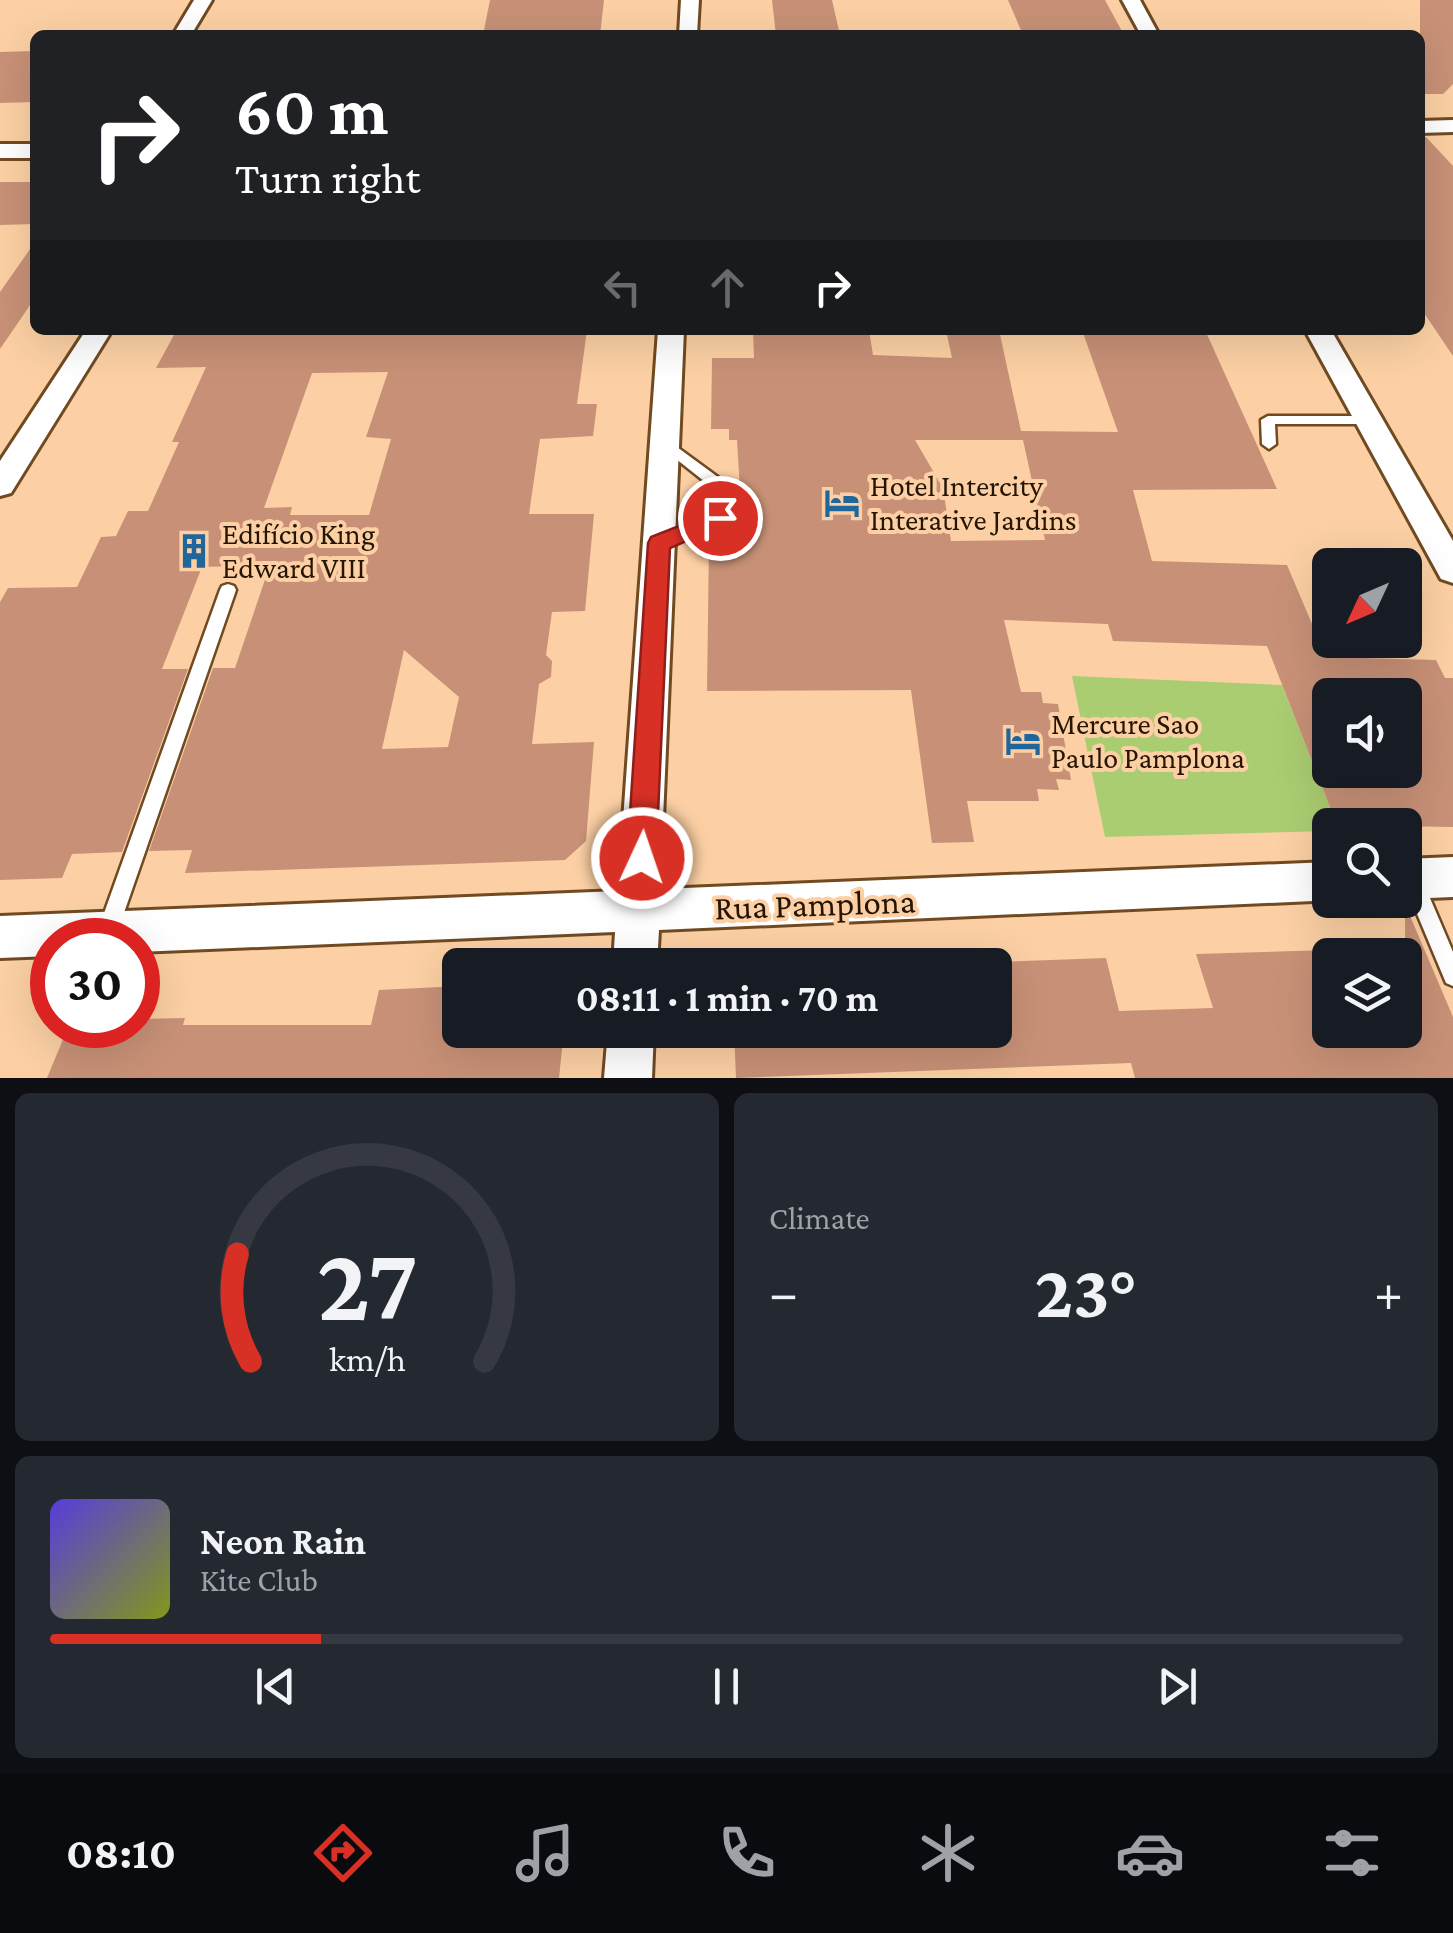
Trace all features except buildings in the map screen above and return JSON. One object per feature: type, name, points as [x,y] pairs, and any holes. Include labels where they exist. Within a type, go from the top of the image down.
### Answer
[{"type":"street","points":[[185,30],[203,0]]},
{"type":"street","points":[[688,30],[690,0]]},
{"type":"street","points":[[1131,0],[1147,30]]},
{"type":"street","points":[[1425,127],[1453,126]]},
{"type":"street","points":[[0,152],[30,151]]},
{"type":"street","points":[[0,485],[96,335]]},
{"type":"street","points":[[636,948],[671,335]]},
{"type":"street","points":[[1321,335],[1453,570]]},
{"type":"street","name":"Rua Pamplona","points":[[160,930],[1312,883]]},
{"type":"street","name":"Rua Pamplona","points":[[0,937],[30,936]]},
{"type":"street","points":[[628,1078],[630,1048]]},
{"type":"lane","points":[[1269,444],[1268,420],[1368,420]]},
{"type":"lane","points":[[659,543],[720,518],[721,487],[665,443]]},
{"type":"lane","points":[[113,918],[228,590]]},
{"type":"lane","points":[[1423,879],[1453,976]]},
{"type":"green space","points":[[1072,676],[1282,685],[1312,761],[1312,788],[1322,788],[1330,808],[1312,808],[1312,831],[1105,837]]},
{"type":"place","name":"Hotel Intercity Interative Jardins","points":[[842,503]]},
{"type":"place","name":"Edifício King Edward VIII","points":[[194,551]]},
{"type":"place","name":"Mercure Sao Paulo Pamplona","points":[[1023,741]]},
{"type":"route","points":[[642,858],[659,543],[720,518]]}]
